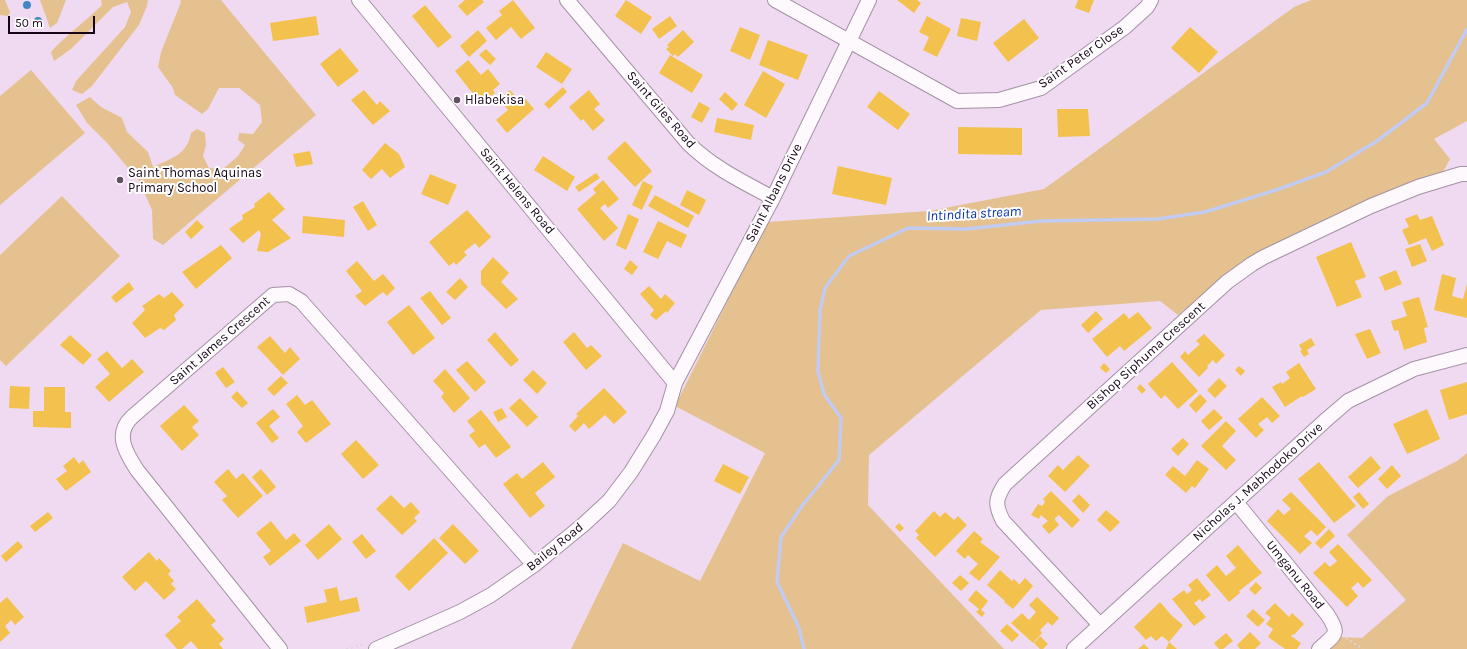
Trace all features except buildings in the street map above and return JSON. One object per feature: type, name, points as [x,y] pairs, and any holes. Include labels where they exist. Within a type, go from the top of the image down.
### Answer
[{"type":"street","name":"Saint Helens Road","points":[[359,0],[675,383]]},
{"type":"street","name":"Saint Giles Road","points":[[567,0],[699,154],[718,168],[773,198]]},
{"type":"street","name":"Saint Peter Close","points":[[775,0],[957,101],[999,100],[1041,88],[1125,27],[1147,7],[1151,0]]},
{"type":"street","name":"Saint Albans Drive","points":[[675,383],[773,198],[869,0]]},
{"type":"street","name":"Bishop Siphuma Crescent","points":[[1100,625],[1003,521],[998,511],[996,501],[998,493],[1005,484],[1227,282],[1252,264],[1371,206],[1418,187],[1462,174],[1467,174]]},
{"type":"street","name":"Saint James Crescent","points":[[280,649],[137,470],[126,450],[123,433],[126,423],[132,417],[273,295],[289,294],[301,301],[534,565]]},
{"type":"street","name":"Nicholas J. Mabhodoko Drive","points":[[1074,649],[1348,401],[1414,369],[1467,355]]},
{"type":"street","name":"Bailey Road","points":[[376,649],[460,612],[491,595],[534,565],[609,502],[631,472],[654,435],[667,411],[675,383]]},
{"type":"street","name":"Umganu Road","points":[[1236,502],[1327,614],[1335,625],[1335,631]]},
{"type":"street","points":[[1319,649],[1332,637],[1335,631]]},
{"type":"path","points":[[1335,631],[1363,649]]},
{"type":"shaded area","points":[[0,0],[5,0],[10,12],[8,16],[0,15]]},
{"type":"shaded area","points":[[40,0],[66,0],[57,23],[50,28]]},
{"type":"shaded area","points":[[101,0],[148,0],[139,25],[92,86],[82,94],[72,90],[76,81],[125,27],[131,12],[127,2],[113,7],[71,49],[54,61],[51,52],[102,5]]},
{"type":"shaded area","points":[[180,0],[221,0],[316,115],[163,245],[153,239],[152,210],[139,181],[108,144],[87,123],[76,105],[90,97],[101,107],[122,118],[127,132],[148,152],[153,167],[178,155],[186,146],[191,133],[197,129],[205,133],[206,145],[203,156],[209,168],[223,169],[238,156],[245,145],[238,140],[239,133],[253,134],[262,122],[260,105],[239,88],[219,88],[208,109],[202,114],[175,95],[173,88],[158,67],[161,52],[181,2]]},
{"type":"shaded area","points":[[1311,0],[1467,0],[1467,121],[1434,139],[1450,159],[1442,174],[1239,265],[1178,315],[1160,301],[1041,310],[869,455],[868,505],[1004,649],[571,649],[623,543],[700,581],[765,453],[675,406],[767,222],[929,211],[1044,189],[1294,7]]},
{"type":"shaded area","points":[[31,70],[85,133],[0,205],[0,96]]},
{"type":"shaded area","points":[[62,196],[120,256],[6,366],[0,360],[0,255]]},
{"type":"shaded area","points":[[1467,453],[1467,649],[1326,649],[1339,637],[1362,638],[1406,600],[1347,535],[1388,496],[1457,461]]},
{"type":"waterway","name":"Intindita stream","points":[[804,649],[799,628],[777,582],[781,537],[802,506],[839,460],[841,418],[824,394],[818,371],[820,311],[825,288],[849,256],[908,228],[966,229],[1041,221],[1158,219],[1205,212],[1276,190],[1326,172],[1377,141],[1427,103],[1467,29]]},
{"type":"place","name":"Hlabekisa","points":[[457,100]]},
{"type":"place","name":"Saint Thomas Aquinas Primary School","points":[[120,180]]}]
